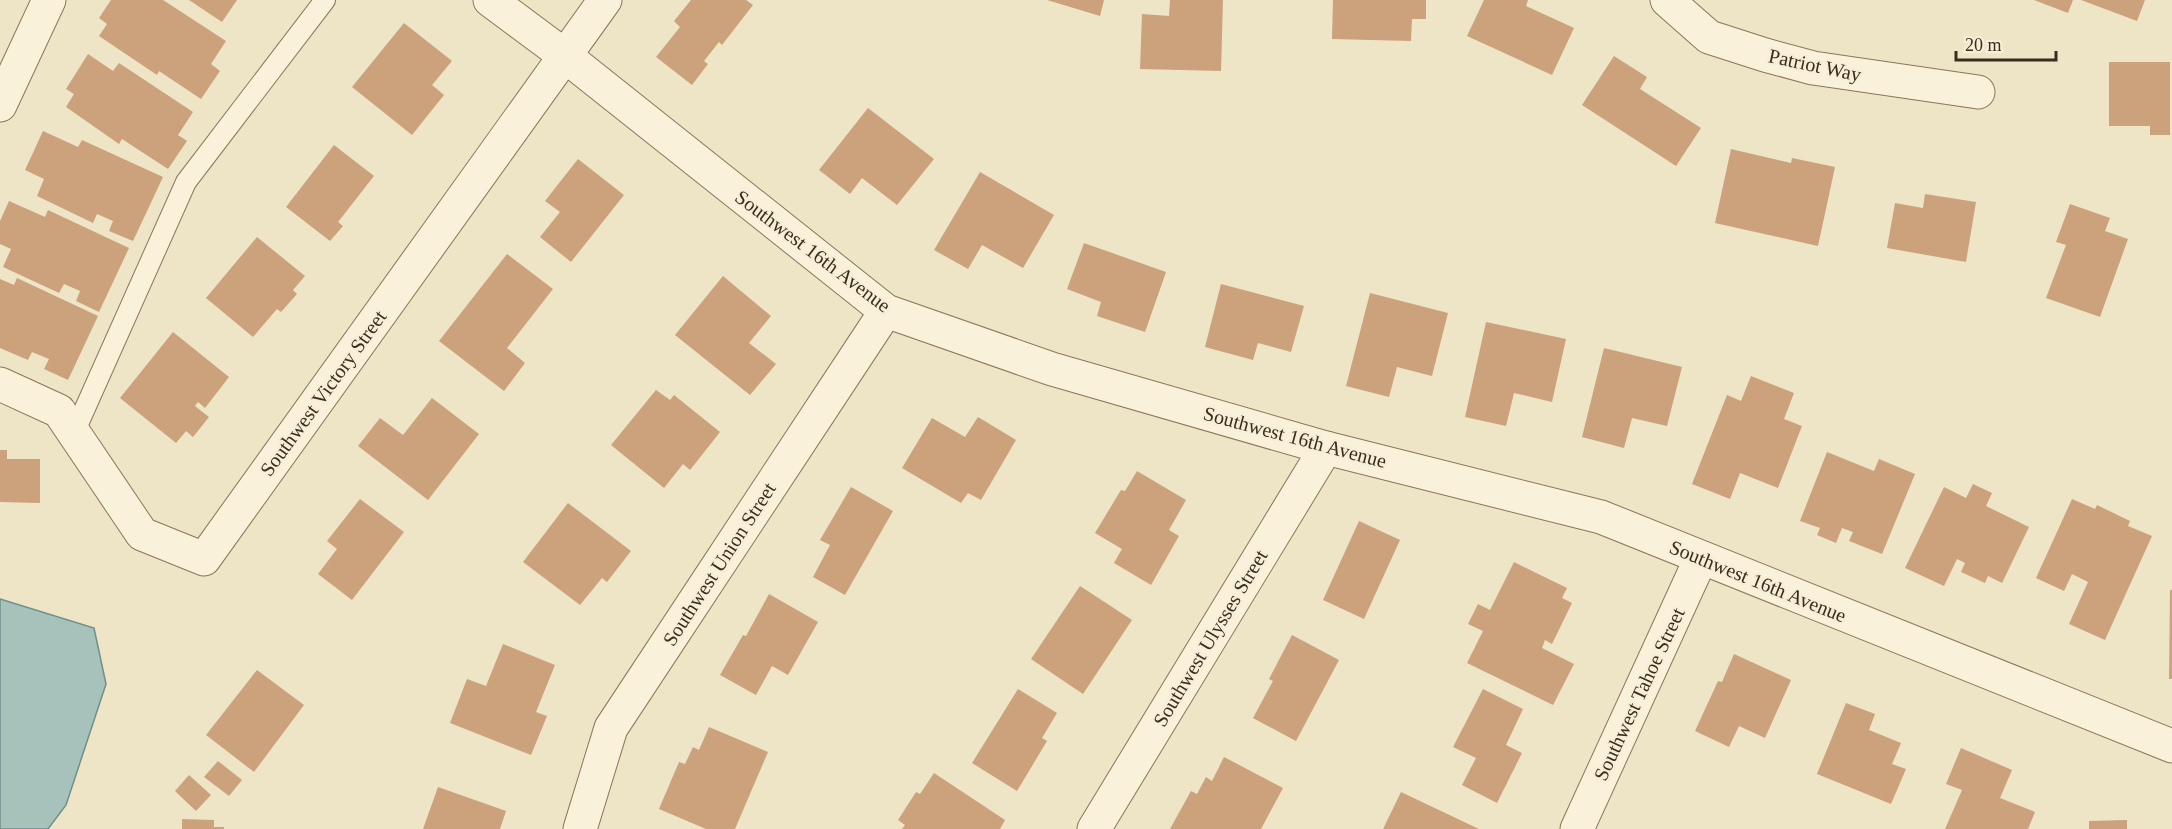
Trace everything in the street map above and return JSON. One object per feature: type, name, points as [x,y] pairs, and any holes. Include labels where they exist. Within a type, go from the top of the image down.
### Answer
[{"type":"street","points":[[0,105],[49,0]]},
{"type":"street","name":"Southwest 16th Avenue","points":[[490,0],[564,55],[886,311],[1052,369],[1326,448],[1600,517],[2172,746]]},
{"type":"street","name":"Southwest Victory Street","points":[[0,384],[59,411],[141,534],[204,559],[605,0]]},
{"type":"street","name":"Patriot Way","points":[[1667,0],[1709,37],[1765,55],[1813,68],[1978,92]]},
{"type":"street","name":"Southwest Union Street","points":[[580,829],[611,728],[886,311]]},
{"type":"street","name":"Southwest Ulysses Street","points":[[1094,829],[1326,448]]},
{"type":"street","name":"Southwest Tahoe Street","points":[[1577,829],[1701,558]]},
{"type":"lane","points":[[74,433],[186,182],[325,0]]},
{"type":"water","points":[[0,599],[94,628],[106,684],[66,805],[48,829],[0,829]]},
{"type":"building","points":[[111,0],[163,0],[226,41],[211,64],[220,71],[201,99],[159,71],[157,75],[99,36],[107,24],[99,18]]},
{"type":"building","points":[[189,0],[237,0],[222,22]]},
{"type":"building","points":[[691,0],[746,0],[753,5],[722,45],[719,42],[704,61],[708,64],[692,85],[656,57],[680,27],[674,21]]},
{"type":"building","points":[[1047,0],[1104,0],[1100,16]]},
{"type":"building","points":[[1170,0],[1223,0],[1221,71],[1140,69],[1142,14],[1169,16]]},
{"type":"building","points":[[1333,0],[1426,0],[1426,19],[1412,19],[1411,41],[1332,39]]},
{"type":"building","points":[[1484,0],[1528,0],[1526,6],[1574,28],[1552,75],[1467,36]]},
{"type":"building","points":[[2034,0],[2073,0],[2068,13]]},
{"type":"building","points":[[2081,0],[2145,0],[2137,21]]},
{"type":"building","points":[[404,23],[452,61],[432,85],[444,95],[412,135],[352,87]]},
{"type":"building","points":[[88,54],[113,71],[119,63],[193,112],[178,135],[187,141],[168,169],[122,139],[119,144],[66,107],[74,94],[66,89]]},
{"type":"building","points":[[1614,56],[1647,77],[1640,89],[1701,128],[1676,166],[1582,105]]},
{"type":"building","points":[[2109,62],[2170,62],[2170,135],[2150,135],[2150,126],[2109,126]]},
{"type":"building","points":[[868,108],[934,159],[897,205],[862,178],[850,194],[819,170]]},
{"type":"building","points":[[43,131],[78,147],[82,140],[163,177],[133,241],[109,231],[113,221],[97,214],[93,223],[37,196],[44,179],[25,170]]},
{"type":"building","points":[[334,145],[374,176],[338,222],[343,226],[330,241],[286,207]]},
{"type":"building","points":[[1731,149],[1791,163],[1792,158],[1835,167],[1818,246],[1715,223]]},
{"type":"building","points":[[578,159],[624,195],[571,262],[540,237],[560,212],[545,201]]},
{"type":"building","points":[[980,172],[1054,215],[1023,268],[982,245],[968,269],[934,250]]},
{"type":"building","points":[[1925,194],[1976,202],[1966,262],[1887,248],[1895,203],[1923,208]]},
{"type":"building","points":[[9,201],[45,217],[48,210],[129,248],[99,312],[76,301],[80,291],[64,284],[59,293],[3,267],[11,249],[0,244],[0,221]]},
{"type":"building","points":[[2070,204],[2110,218],[2105,231],[2128,239],[2100,317],[2046,298],[2066,245],[2056,242]]},
{"type":"building","points":[[257,237],[305,276],[293,290],[297,294],[281,312],[277,309],[253,337],[206,298]]},
{"type":"building","points":[[1084,243],[1166,272],[1145,332],[1097,316],[1101,302],[1067,289]]},
{"type":"building","points":[[507,254],[553,289],[507,348],[525,363],[504,391],[439,341]]},
{"type":"building","points":[[723,276],[771,316],[749,343],[776,364],[750,395],[675,335]]},
{"type":"building","points":[[17,278],[98,316],[68,380],[44,369],[49,359],[32,352],[28,360],[0,348],[0,279],[14,285]]},
{"type":"building","points":[[1221,284],[1304,306],[1291,352],[1258,343],[1253,360],[1205,347]]},
{"type":"building","points":[[1370,293],[1448,313],[1432,376],[1397,367],[1389,397],[1346,386]]},
{"type":"building","points":[[1486,322],[1566,339],[1552,402],[1514,393],[1506,426],[1465,417]]},
{"type":"building","points":[[173,332],[229,377],[205,408],[198,402],[195,406],[209,417],[193,437],[186,431],[176,443],[120,398]]},
{"type":"building","points":[[1604,348],[1682,367],[1667,426],[1632,418],[1624,448],[1582,437]]},
{"type":"building","points":[[1751,376],[1794,393],[1784,419],[1802,426],[1778,488],[1740,473],[1730,499],[1692,484],[1727,395],[1741,401]]},
{"type":"building","points":[[656,390],[670,400],[674,395],[720,432],[690,470],[683,464],[664,488],[611,445]]},
{"type":"building","points":[[432,398],[479,434],[428,500],[358,446],[380,418],[403,435]]},
{"type":"building","points":[[978,417],[1016,440],[981,500],[968,493],[961,503],[902,468],[932,418],[965,437]]},
{"type":"building","points":[[0,450],[7,450],[7,459],[40,459],[40,503],[0,502]]},
{"type":"building","points":[[1827,452],[1874,471],[1879,459],[1915,474],[1882,554],[1849,541],[1853,532],[1842,528],[1836,543],[1817,535],[1820,528],[1800,521]]},
{"type":"building","points":[[1137,471],[1186,500],[1169,530],[1179,536],[1151,585],[1114,563],[1122,549],[1095,533],[1121,490],[1125,491]]},
{"type":"building","points":[[1973,484],[1992,493],[1986,506],[2029,527],[2002,583],[1988,576],[1985,583],[1961,572],[1965,563],[1957,559],[1944,586],[1905,568],[1944,487],[1966,498]]},
{"type":"building","points":[[851,487],[893,511],[845,595],[813,577],[830,545],[820,540]]},
{"type":"building","points":[[360,499],[404,532],[352,600],[318,574],[337,549],[327,541]]},
{"type":"building","points":[[2072,499],[2095,509],[2097,505],[2130,521],[2128,526],[2152,536],[2105,640],[2069,624],[2088,582],[2072,574],[2064,591],[2036,578]]},
{"type":"building","points":[[568,503],[631,551],[607,582],[602,578],[580,605],[523,562]]},
{"type":"building","points":[[1359,521],[1400,540],[1364,619],[1323,600]]},
{"type":"building","points":[[1514,562],[1567,588],[1562,598],[1572,603],[1552,644],[1545,640],[1542,648],[1574,664],[1553,705],[1467,663],[1483,631],[1468,624],[1478,604],[1490,610]]},
{"type":"building","points":[[1080,586],[1132,620],[1083,694],[1031,659]]},
{"type":"building","points":[[2170,590],[2172,590],[2172,679],[2169,679]]},
{"type":"building","points":[[769,594],[818,622],[788,675],[772,666],[756,695],[720,675],[743,635],[746,636]]},
{"type":"building","points":[[1292,635],[1339,660],[1296,741],[1253,718],[1273,681],[1269,679]]},
{"type":"building","points":[[503,644],[555,665],[536,712],[547,716],[531,755],[450,723],[467,679],[486,686]]},
{"type":"building","points":[[1734,654],[1791,680],[1765,738],[1739,726],[1729,747],[1695,731],[1718,681],[1722,682]]},
{"type":"building","points":[[257,670],[304,705],[254,772],[206,735]]},
{"type":"building","points":[[1018,689],[1057,713],[1042,738],[1047,741],[1017,791],[972,763]]},
{"type":"building","points":[[1483,689],[1523,709],[1506,745],[1522,753],[1497,803],[1462,785],[1476,758],[1453,747]]},
{"type":"building","points":[[1846,703],[1875,714],[1869,730],[1901,743],[1892,764],[1906,769],[1891,804],[1817,774]]},
{"type":"building","points":[[709,727],[768,752],[735,829],[706,829],[659,809],[679,762],[685,764],[693,747],[699,750]]},
{"type":"building","points":[[1961,748],[2012,770],[2000,798],[2035,812],[2028,829],[1945,829],[1962,790],[1946,784]]},
{"type":"building","points":[[1224,757],[1283,788],[1261,829],[1170,829],[1191,791],[1197,794],[1206,777],[1212,781]]},
{"type":"building","points":[[218,761],[242,780],[229,796],[204,777]]},
{"type":"building","points":[[934,773],[1005,820],[1000,829],[902,829],[905,825],[898,820],[916,792],[920,794]]},
{"type":"building","points":[[189,775],[211,795],[196,811],[175,791]]},
{"type":"building","points":[[438,787],[506,811],[500,829],[423,829]]},
{"type":"building","points":[[1401,792],[1479,829],[1383,829]]},
{"type":"building","points":[[182,819],[214,820],[214,827],[224,827],[224,829],[182,829]]},
{"type":"building","points":[[2127,820],[2127,829],[2089,829],[2089,821]]}]
